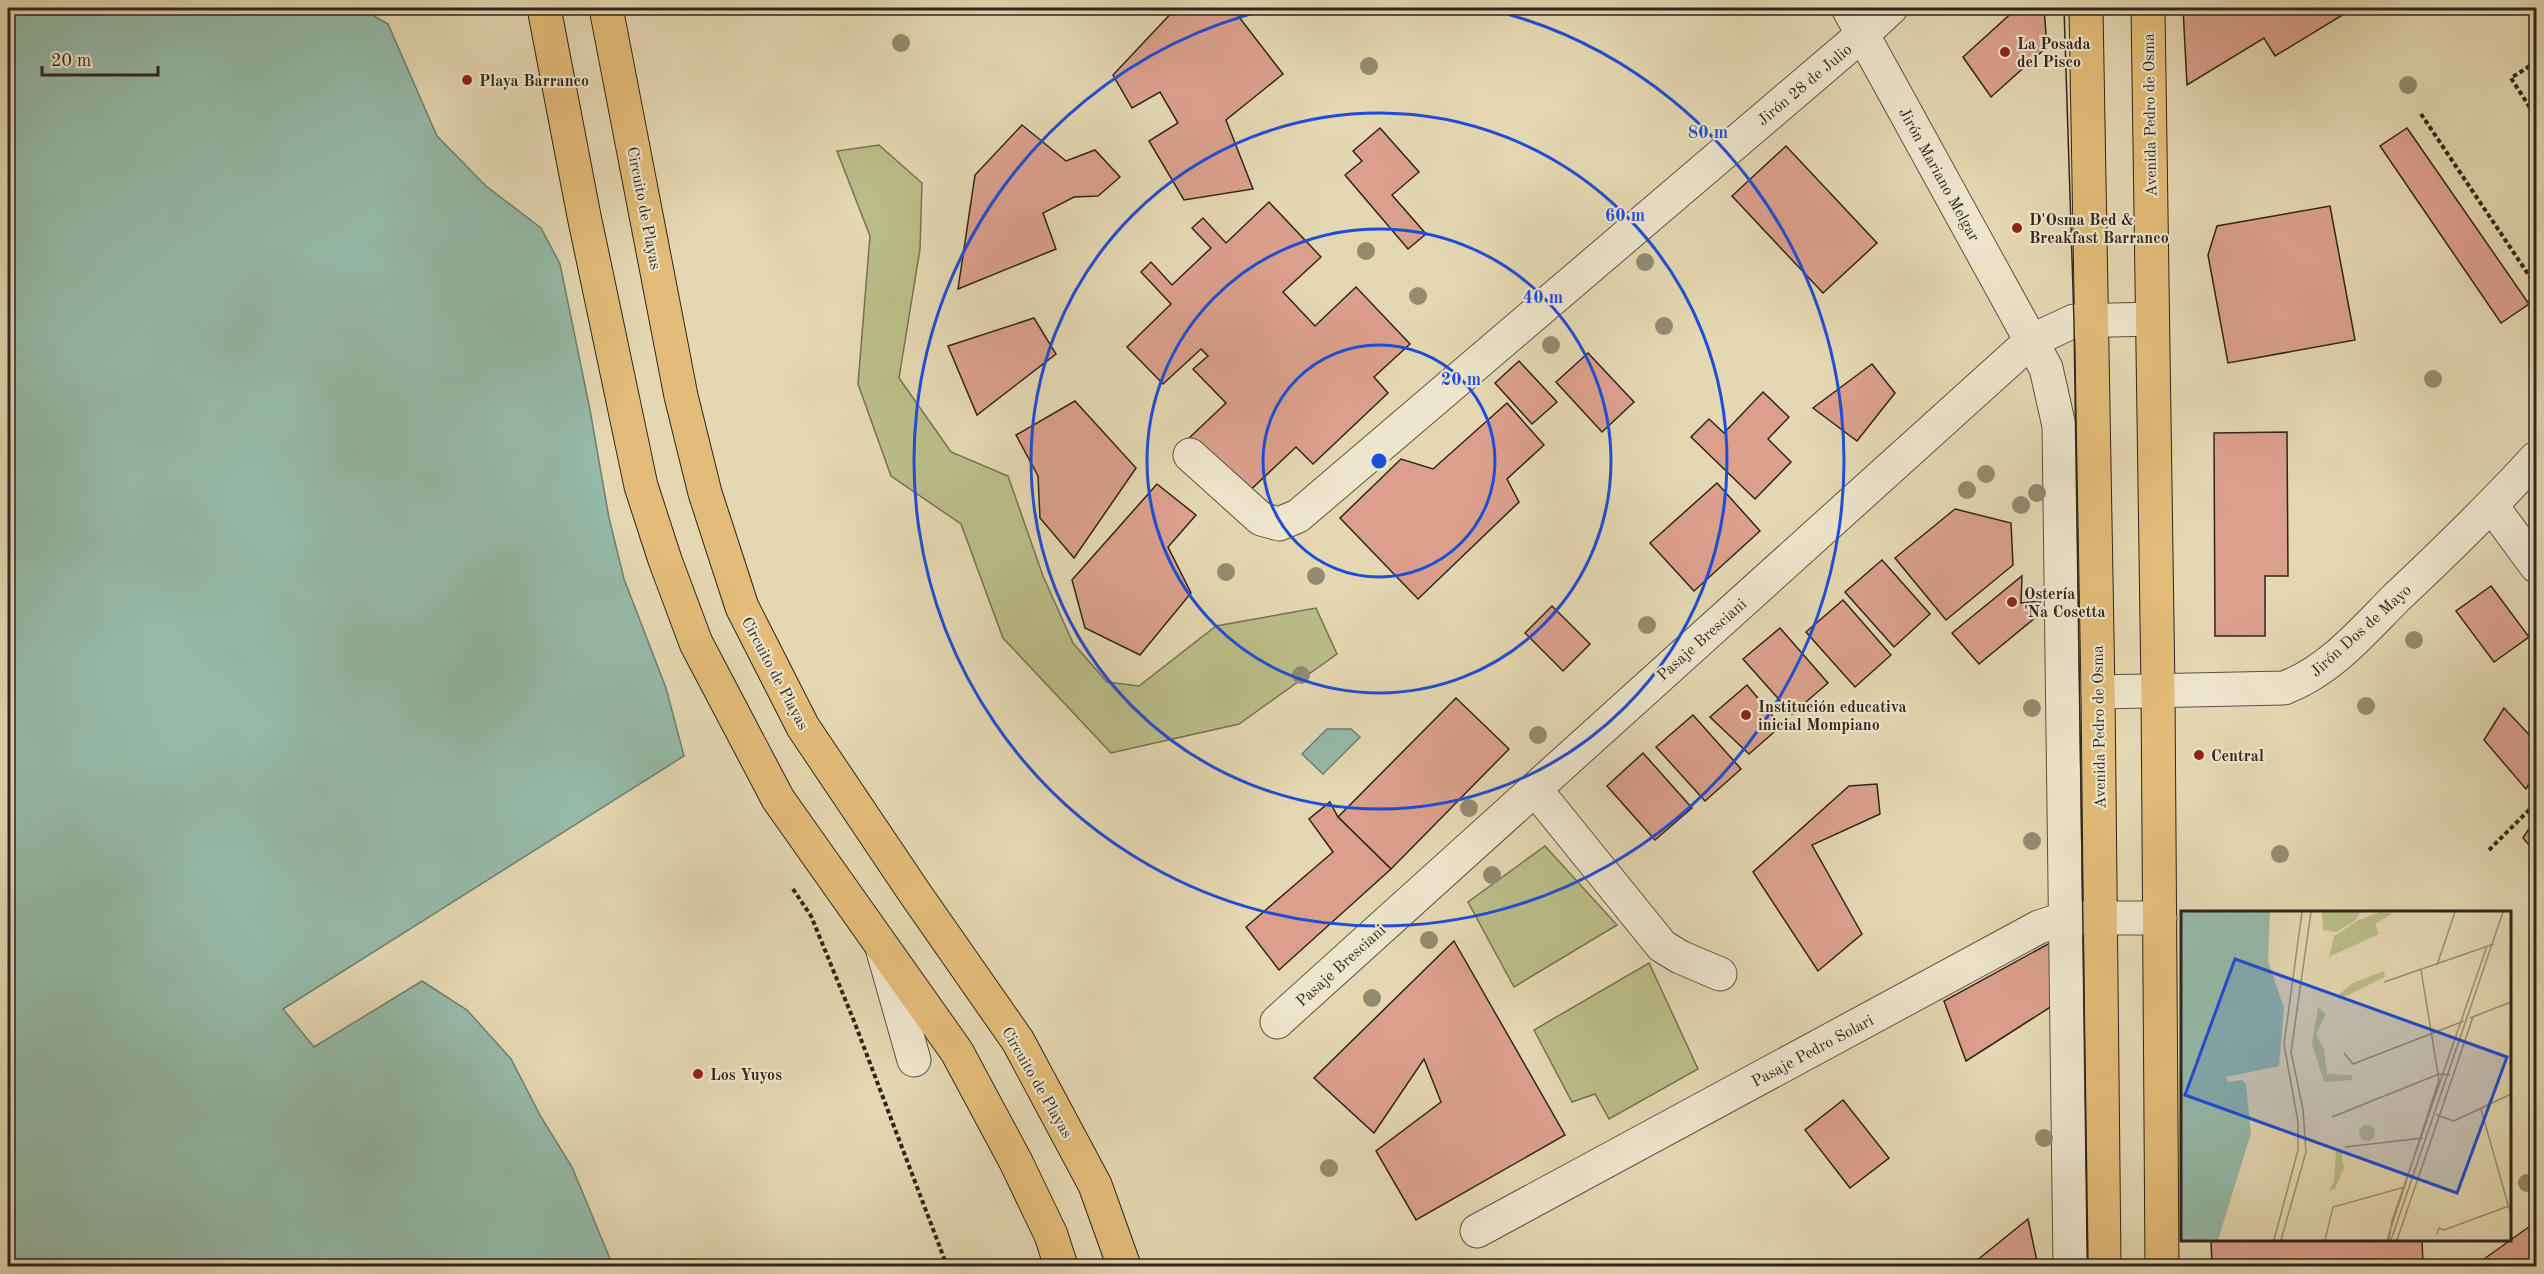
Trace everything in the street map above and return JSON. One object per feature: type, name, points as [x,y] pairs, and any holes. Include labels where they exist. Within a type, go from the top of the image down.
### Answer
[{"type":"main road","points":[[544,8],[584,216],[641,486],[665,560],[696,643],[778,799],[957,1052],[1021,1172],[1051,1235],[1061,1266]]},
{"type":"main road","name":"Circuito de Playas","points":[[606,8],[681,396],[705,493],[742,607],[803,727],[1017,1041],[1095,1185],[1124,1266]]},
{"type":"main road","name":"Avenida Pedro de Osma","points":[[2086,8],[2098,692],[2104,1266]]},
{"type":"main road","name":"Avenida Pedro de Osma","points":[[2148,8],[2158,690],[2162,1266]]},
{"type":"street","name":"Jirón 28 de Julio","points":[[1190,455],[1261,519],[1279,524],[1298,516],[1855,21],[1890,8]]},
{"type":"street","name":"Jirón Mariano Melgar","points":[[1855,21],[2031,341]]},
{"type":"street","name":"Pasaje Bresciani","points":[[1277,1022],[2031,341],[2074,321],[2152,319]]},
{"type":"street","points":[[2031,341],[2046,368],[2059,426],[2070,1266]]},
{"type":"street","name":"Jirón Dos de Mayo","points":[[2098,692],[2284,688],[2304,681],[2334,658],[2492,506],[2536,458]]},
{"type":"street","points":[[2492,506],[2536,566]]},
{"type":"street","points":[[1535,789],[1662,946],[1680,957],[1720,974]]},
{"type":"street","name":"Pasaje Pedro Solari","points":[[1477,1231],[2039,927],[2066,918],[2160,918]]},
{"type":"street","points":[[881,943],[914,1060]]},
{"type":"path","points":[[2536,62],[2511,78],[2536,117]]},
{"type":"path","points":[[2421,114],[2536,286]]},
{"type":"path","points":[[2489,850],[2536,803]]},
{"type":"green space","points":[[879,145],[922,183],[920,249],[899,378],[951,452],[1008,476],[1043,576],[1073,643],[1107,682],[1139,686],[1216,626],[1316,608],[1337,654],[1239,724],[1111,753],[1003,638],[961,524],[891,476],[858,384],[870,236],[837,151]]},
{"type":"green space","points":[[1545,846],[1617,925],[1514,987],[1468,902]]},
{"type":"green space","points":[[1649,963],[1698,1069],[1609,1119],[1595,1094],[1572,1102],[1534,1030]]},
{"type":"shaded area","points":[[8,8],[360,8],[388,24],[437,136],[486,186],[541,228],[560,264],[590,410],[609,518],[624,579],[666,688],[684,756],[283,1009],[314,1047],[422,981],[467,1010],[511,1059],[541,1117],[572,1167],[613,1266],[8,1266]]},
{"type":"shaded area","points":[[1327,729],[1351,729],[1360,737],[1323,774],[1302,754]]},
{"type":"building","points":[[1176,8],[1232,8],[1283,74],[1226,120],[1253,189],[1184,200],[1149,141],[1178,123],[1160,92],[1132,108],[1113,75]]},
{"type":"building","name":"La Posada del Pisco","points":[[2017,8],[2044,8],[2047,47],[1991,97],[1963,57]]},
{"type":"building","points":[[2183,8],[2354,8],[2275,56],[2264,38],[2187,85]]},
{"type":"building","points":[[1022,125],[1066,161],[1095,150],[1120,177],[1098,196],[1074,197],[1043,213],[1056,249],[958,289],[975,175]]},
{"type":"building","points":[[1380,128],[1419,172],[1392,195],[1426,234],[1408,249],[1345,175],[1362,161],[1353,151]]},
{"type":"building","points":[[2407,128],[2529,304],[2501,323],[2380,146]]},
{"type":"building","points":[[1786,146],[1877,243],[1823,293],[1732,196]]},
{"type":"building","points":[[1269,202],[1321,257],[1283,292],[1315,326],[1356,287],[1410,344],[1374,377],[1388,393],[1313,464],[1296,447],[1243,497],[1188,439],[1226,403],[1193,369],[1208,356],[1201,349],[1163,384],[1127,347],[1171,304],[1141,272],[1151,262],[1172,285],[1211,248],[1192,228],[1203,218],[1226,243]]},
{"type":"building","points":[[2330,206],[2355,340],[2228,363],[2208,255],[2217,226]]},
{"type":"building","points":[[1034,318],[1056,354],[977,415],[948,346]]},
{"type":"building","points":[[1588,353],[1634,402],[1602,432],[1556,382]]},
{"type":"building","points":[[1519,361],[1557,402],[1532,424],[1495,383]]},
{"type":"building","points":[[1872,364],[1895,393],[1857,441],[1813,408]]},
{"type":"building","points":[[1763,392],[1789,417],[1768,439],[1791,462],[1755,499],[1691,437],[1709,419],[1724,433]]},
{"type":"building","points":[[1075,401],[1136,468],[1074,558],[1040,518],[1038,476],[1016,435]]},
{"type":"building","points":[[1507,403],[1544,445],[1507,479],[1519,502],[1418,599],[1340,518],[1401,459],[1433,469]]},
{"type":"building","points":[[2287,432],[2288,576],[2265,576],[2265,636],[2215,636],[2214,433]]},
{"type":"building","points":[[1717,483],[1760,531],[1694,591],[1650,543]]},
{"type":"building","points":[[1157,484],[1196,515],[1168,547],[1191,593],[1140,655],[1085,628],[1072,580]]},
{"type":"building","points":[[1955,509],[2011,523],[2013,565],[1946,620],[1895,558]]},
{"type":"building","points":[[1882,560],[1930,614],[1894,647],[1845,592]]},
{"type":"building","points":[[2022,576],[2021,603],[2040,601],[2041,613],[1979,664],[1952,633]]},
{"type":"building","points":[[2491,586],[2529,637],[2494,662],[2456,611]]},
{"type":"building","points":[[1843,600],[1891,655],[1855,687],[1806,632]]},
{"type":"building","points":[[1552,606],[1590,644],[1563,671],[1525,633]]},
{"type":"building","points":[[1780,628],[1828,683],[1792,714],[1743,659]]},
{"type":"building","points":[[1747,685],[1781,726],[1749,754],[1710,717]]},
{"type":"building","points":[[1456,698],[1509,749],[1391,869],[1338,817]]},
{"type":"building","points":[[2504,708],[2536,742],[2536,772],[2526,789],[2484,740]]},
{"type":"building","points":[[1693,715],[1741,769],[1705,801],[1656,747]]},
{"type":"building","points":[[1643,753],[1692,808],[1655,840],[1607,786]]},
{"type":"building","points":[[1877,784],[1880,814],[1812,845],[1862,934],[1818,971],[1753,872],[1849,786]]},
{"type":"building","points":[[1330,802],[1338,817],[1391,869],[1279,970],[1246,927],[1333,852],[1309,819]]},
{"type":"building","points":[[2536,818],[2536,853],[2523,838]]},
{"type":"building","points":[[1454,941],[1565,1135],[1416,1220],[1376,1151],[1441,1102],[1424,1059],[1374,1133],[1314,1078]]},
{"type":"building","points":[[2050,943],[2052,1006],[1966,1061],[1944,1001]]},
{"type":"building","points":[[1843,1100],[1889,1158],[1850,1188],[1805,1130]]},
{"type":"building","points":[[2028,1219],[2038,1266],[1970,1266]]},
{"type":"building","points":[[2533,1224],[2536,1229],[2536,1266],[2479,1266],[2477,1264],[2511,1241]]},
{"type":"building","points":[[2211,1241],[2422,1241],[2423,1266],[2212,1266]]},
{"type":"tram line","points":[[2064,8],[2074,321],[2088,1266]]},
{"type":"place","name":"La Posada del Pisco","points":[[2005,52]]},
{"type":"place","name":"Playa Barranco","points":[[467,80]]},
{"type":"place","name":"D'Osma Bed & Breakfast Barranco","points":[[2017,228]]},
{"type":"place","name":"Ostería 'Na Cosetta","points":[[2012,602]]},
{"type":"place","name":"Institución educativa inicial Mompiano","points":[[1746,715]]},
{"type":"place","name":"Central","points":[[2199,755]]},
{"type":"place","name":"Los Yuyos","points":[[698,1074]]}]
